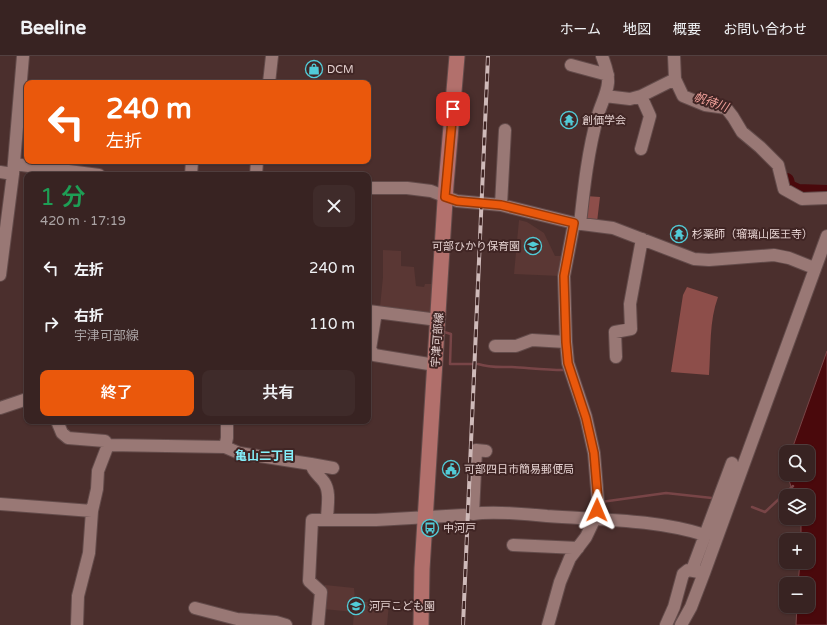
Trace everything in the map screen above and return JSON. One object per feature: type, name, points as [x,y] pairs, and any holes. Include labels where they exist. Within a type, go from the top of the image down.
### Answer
[{"type":"main road","name":"宇津可部線","points":[[421,625],[445,197],[457,56]]},
{"type":"street","points":[[0,275],[13,169],[23,56]]},
{"type":"street","points":[[268,80],[272,56]]},
{"type":"street","points":[[548,625],[560,582],[570,558],[586,537],[596,518],[598,501],[594,453],[586,418],[568,363],[564,276],[577,223],[592,140],[608,82],[608,75],[602,56]]},
{"type":"street","points":[[674,56],[675,79],[683,96],[705,105],[726,108],[742,132],[778,165],[784,190],[802,199],[827,198]]},
{"type":"street","points":[[570,65],[608,75]]},
{"type":"street","points":[[605,96],[630,99],[641,96],[675,79]]},
{"type":"street","points":[[641,96],[650,116],[641,150]]},
{"type":"street","points":[[501,205],[505,130]]},
{"type":"street","points":[[0,172],[13,169],[56,172]]},
{"type":"street","points":[[371,188],[407,188],[431,191],[457,201],[501,205],[577,223],[613,228],[694,259],[709,260],[774,255],[789,258],[814,268]]},
{"type":"street","points":[[698,572],[778,371],[814,268],[827,236]]},
{"type":"street","points":[[616,357],[615,332],[631,329],[630,304],[642,239]]},
{"type":"street","points":[[371,325],[372,312],[438,320]]},
{"type":"street","points":[[495,346],[516,346],[532,340],[566,342]]},
{"type":"street","points":[[371,353],[374,355],[435,365]]},
{"type":"street","points":[[0,408],[24,400]]},
{"type":"street","points":[[58,424],[62,433],[68,438],[105,441],[108,445],[225,447],[239,453],[333,468]]},
{"type":"street","points":[[225,447],[227,438],[227,424]]},
{"type":"street","points":[[77,625],[78,596],[89,553],[92,511],[97,489],[98,471],[108,445]]},
{"type":"street","points":[[486,450],[476,450],[473,514],[596,518],[678,526],[705,535]]},
{"type":"street","points":[[681,625],[691,607],[705,535],[732,463]]},
{"type":"street","points":[[311,464],[312,469],[324,483],[327,490],[327,520]]},
{"type":"street","points":[[0,504],[92,511]]},
{"type":"street","points":[[318,625],[321,592],[309,581],[312,520],[426,518],[464,515]]},
{"type":"street","points":[[514,545],[578,548]]},
{"type":"street","points":[[666,625],[674,607],[683,574],[686,571],[698,572]]},
{"type":"street","points":[[195,608],[237,619],[276,622],[286,625]]},
{"type":"shaded area","points":[[586,196],[600,197],[597,222],[587,221],[584,217]]},
{"type":"shaded area","name":"可部ひかり保育園","points":[[519,220],[527,222],[544,233],[555,256],[565,256],[561,276],[514,274]]},
{"type":"shaded area","points":[[383,250],[401,251],[401,266],[414,267],[416,286],[424,287],[425,284],[433,284],[431,315],[380,307],[383,277]]},
{"type":"shaded area","points":[[687,287],[718,297],[713,316],[709,375],[671,372],[683,295]]},
{"type":"shaded area","points":[[827,351],[827,625],[796,625],[797,613],[815,613],[815,577],[799,577],[799,569],[815,569],[815,533],[801,533],[801,525],[815,525],[815,489],[792,489],[789,481],[815,481],[815,445],[793,445]]},
{"type":"shaded area","name":"河戸こども園","points":[[325,585],[354,588],[355,601],[389,604],[387,625],[353,625],[354,612],[323,609]]},
{"type":"waterway","name":"帆待川","points":[[787,180],[789,187],[798,191],[827,192]]},
{"type":"waterway","points":[[444,332],[451,334],[450,364],[472,364]]},
{"type":"waterway","points":[[478,364],[495,367],[563,370]]},
{"type":"waterway","points":[[752,507],[765,512],[793,486]]},
{"type":"waterway","points":[[601,502],[666,493],[712,498]]},
{"type":"railway","points":[[463,625],[488,56]]},
{"type":"place","name":"DCM","points":[[314,69]]},
{"type":"place","name":"創価学会","points":[[569,120]]},
{"type":"place","name":"杉薬師（瑠璃山医王寺）","points":[[679,234]]},
{"type":"place","name":"可部ひかり保育園","points":[[533,246]]},
{"type":"place","name":"可部四日市簡易郵便局","points":[[451,469]]},
{"type":"place","name":"中河戸","points":[[430,528]]},
{"type":"place","name":"河戸こども園","points":[[356,606]]},
{"type":"district","name":"亀山二丁目","points":[[265,456]]},
{"type":"route","points":[[453,109],[445,197],[457,201],[482,205],[501,205],[574,223],[564,276],[566,342],[568,363],[586,418],[594,453],[598,501],[597,510]]}]
